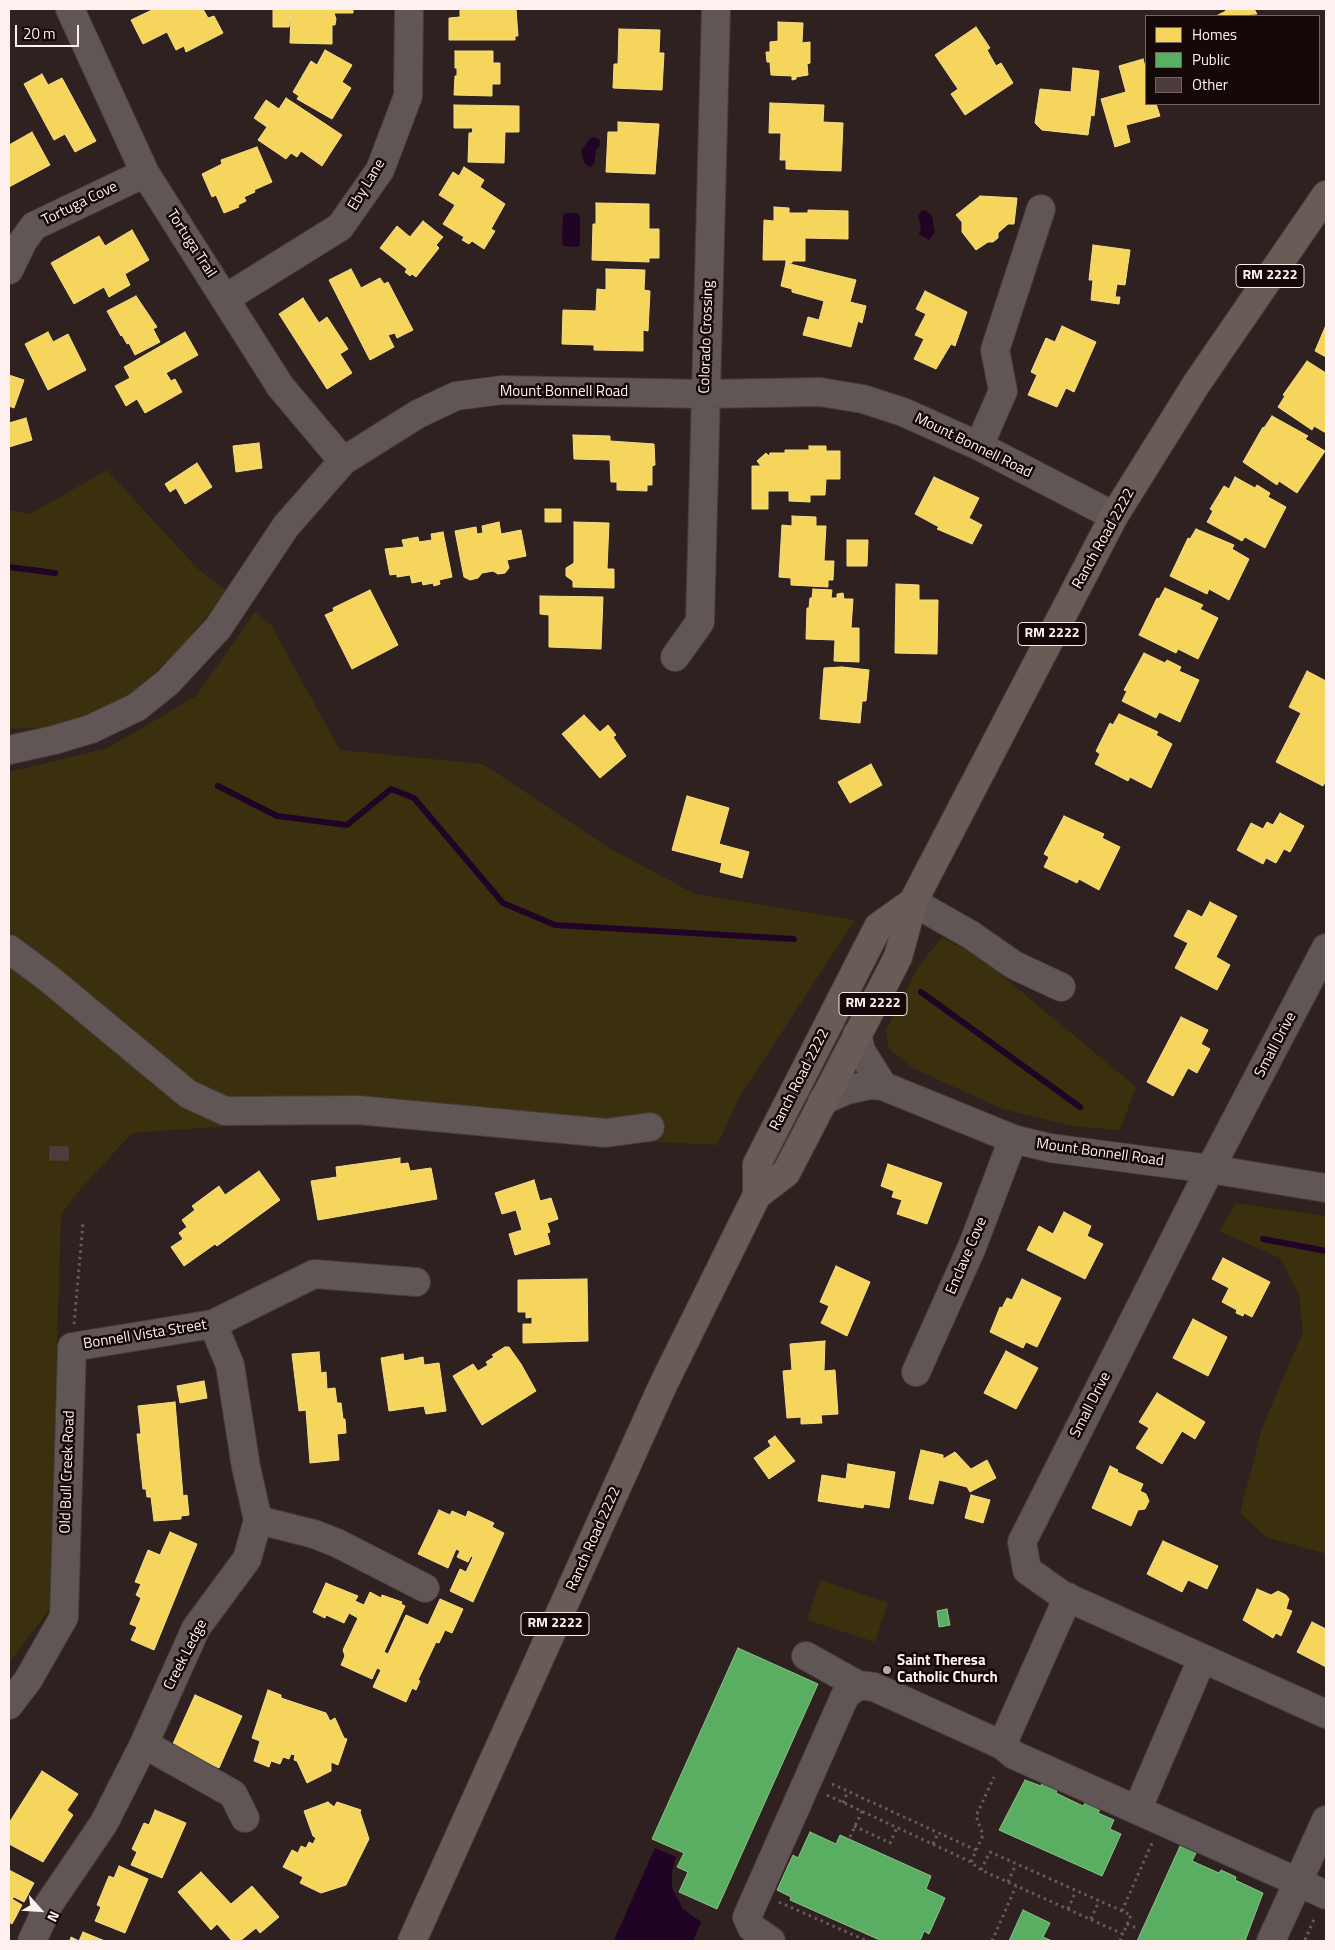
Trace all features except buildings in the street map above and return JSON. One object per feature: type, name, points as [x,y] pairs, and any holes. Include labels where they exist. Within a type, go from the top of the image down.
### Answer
[{"type":"main road","name":"Ranch Road 2222","points":[[757,1194],[786,1173],[898,957],[913,902],[1114,516],[1197,383],[1326,194]]},
{"type":"main road","name":"Ranch Road 2222","points":[[412,1941],[663,1385],[757,1194],[757,1164],[878,927],[913,902]]},
{"type":"street","name":"Tortuga Trail","points":[[70,9],[145,173],[280,386],[343,460]]},
{"type":"street","name":"Eby Lane","points":[[226,298],[340,227],[380,170],[408,96],[409,9]]},
{"type":"street","name":"Colorado Crossing","points":[[675,657],[700,622],[716,9]]},
{"type":"street","name":"Tortuga Cove","points":[[9,270],[22,241],[34,226],[145,173]]},
{"type":"street","points":[[979,446],[1003,391],[995,350],[1041,209]]},
{"type":"street","name":"Mount Bonnell Road","points":[[9,750],[91,729],[138,707],[168,682],[218,628],[286,526],[343,460],[418,414],[456,396],[502,390],[706,394],[820,392],[863,399],[903,412],[979,446],[1114,516]]},
{"type":"street","points":[[913,902],[971,935],[1014,965],[1061,987]]},
{"type":"street","name":"Small Drive","points":[[1326,948],[1210,1169],[1022,1542],[1027,1570],[1068,1597],[1326,1714]]},
{"type":"street","points":[[9,949],[48,978],[188,1094],[225,1111],[358,1110],[606,1134],[650,1127]]},
{"type":"street","points":[[857,1034],[861,1051],[883,1086]]},
{"type":"street","name":"Mount Bonnell Road","points":[[822,1101],[847,1090],[870,1085],[883,1086],[1013,1139],[1050,1148],[1210,1169],[1326,1188]]},
{"type":"street","name":"Enclave Cove","points":[[916,1372],[972,1248],[1013,1139]]},
{"type":"street","name":"Bonnell Vista Street","points":[[72,1347],[213,1324],[314,1274],[416,1282]]},
{"type":"street","name":"Creek Ledge","points":[[32,1941],[49,1904],[104,1823],[144,1744],[196,1628],[247,1559],[258,1520],[246,1467],[230,1365],[213,1324]]},
{"type":"street","name":"Old Bull Creek Road","points":[[9,1705],[28,1680],[64,1617],[72,1347]]},
{"type":"street","points":[[258,1520],[314,1534],[337,1543],[425,1588]]},
{"type":"street","points":[[1002,1745],[1068,1597]]},
{"type":"street","points":[[806,1656],[858,1685],[874,1687],[1002,1745],[1014,1755],[1326,1895]]},
{"type":"street","points":[[1137,1810],[1202,1659]]},
{"type":"street","points":[[771,1941],[752,1928],[747,1917],[845,1696],[858,1685]]},
{"type":"street","points":[[144,1744],[233,1794],[245,1818]]},
{"type":"street","points":[[1271,1941],[1326,1820]]},
{"type":"path","points":[[72,1347],[82,1223]]},
{"type":"path","points":[[971,1862],[983,1835],[976,1816],[994,1777]]},
{"type":"path","points":[[808,1780],[848,1791],[976,1850]]},
{"type":"path","points":[[808,1780],[862,1812],[971,1862],[981,1870],[1123,1934]]},
{"type":"path","points":[[843,1802],[848,1791]]},
{"type":"path","points":[[850,1837],[862,1812]]},
{"type":"path","points":[[1122,1911],[1162,1821]]},
{"type":"path","points":[[854,1826],[890,1843],[897,1828]]},
{"type":"path","points":[[933,1844],[938,1833]]},
{"type":"path","points":[[981,1870],[990,1852],[1131,1915],[1120,1941]]},
{"type":"path","points":[[1008,1882],[1016,1864]]},
{"type":"path","points":[[992,1941],[1016,1886]]},
{"type":"path","points":[[1068,1909],[1076,1891]]},
{"type":"path","points":[[758,1892],[867,1941]]},
{"type":"path","points":[[1091,1920],[1099,1901]]},
{"type":"path","points":[[1127,1924],[1139,1929]]},
{"type":"shaded area","points":[[594,137],[599,139],[600,146],[596,150],[594,164],[590,167],[584,163],[581,151],[589,139]]},
{"type":"shaded area","points":[[922,210],[927,211],[932,216],[935,233],[929,240],[919,234],[921,227],[918,216]]},
{"type":"shaded area","points":[[565,213],[578,213],[580,217],[580,245],[577,247],[564,246],[562,244],[563,215]]},
{"type":"shaded area","points":[[107,470],[198,569],[227,591],[178,652],[122,701],[54,727],[9,729],[9,510],[30,514]]},
{"type":"shaded area","points":[[255,612],[271,625],[340,750],[483,764],[609,848],[695,894],[855,920],[740,1096],[717,1145],[281,1122],[132,1133],[77,1193],[61,1215],[49,1610],[9,1663],[9,772],[108,748],[196,696]]},
{"type":"shaded area","points":[[942,938],[977,955],[1136,1087],[1120,1130],[1073,1126],[1002,1109],[913,1068],[888,1048],[886,1030],[919,965]]},
{"type":"shaded area","points":[[1236,1203],[1326,1216],[1326,1554],[1266,1537],[1240,1513],[1262,1428],[1303,1332],[1299,1295],[1280,1258],[1219,1231]]},
{"type":"shaded area","points":[[820,1580],[888,1603],[875,1642],[807,1620]]},
{"type":"shaded area","points":[[655,1848],[676,1857],[672,1872],[672,1888],[683,1909],[701,1922],[693,1941],[614,1940]]},
{"type":"waterway","points":[[9,567],[55,573]]},
{"type":"waterway","points":[[218,786],[277,816],[347,825],[391,789],[414,798],[503,903],[555,925],[794,939]]},
{"type":"waterway","points":[[921,992],[1080,1107]]},
{"type":"waterway","points":[[1263,1239],[1326,1251]]},
{"type":"place","name":"Saint Theresa Catholic Church","points":[[887,1670]]}]
